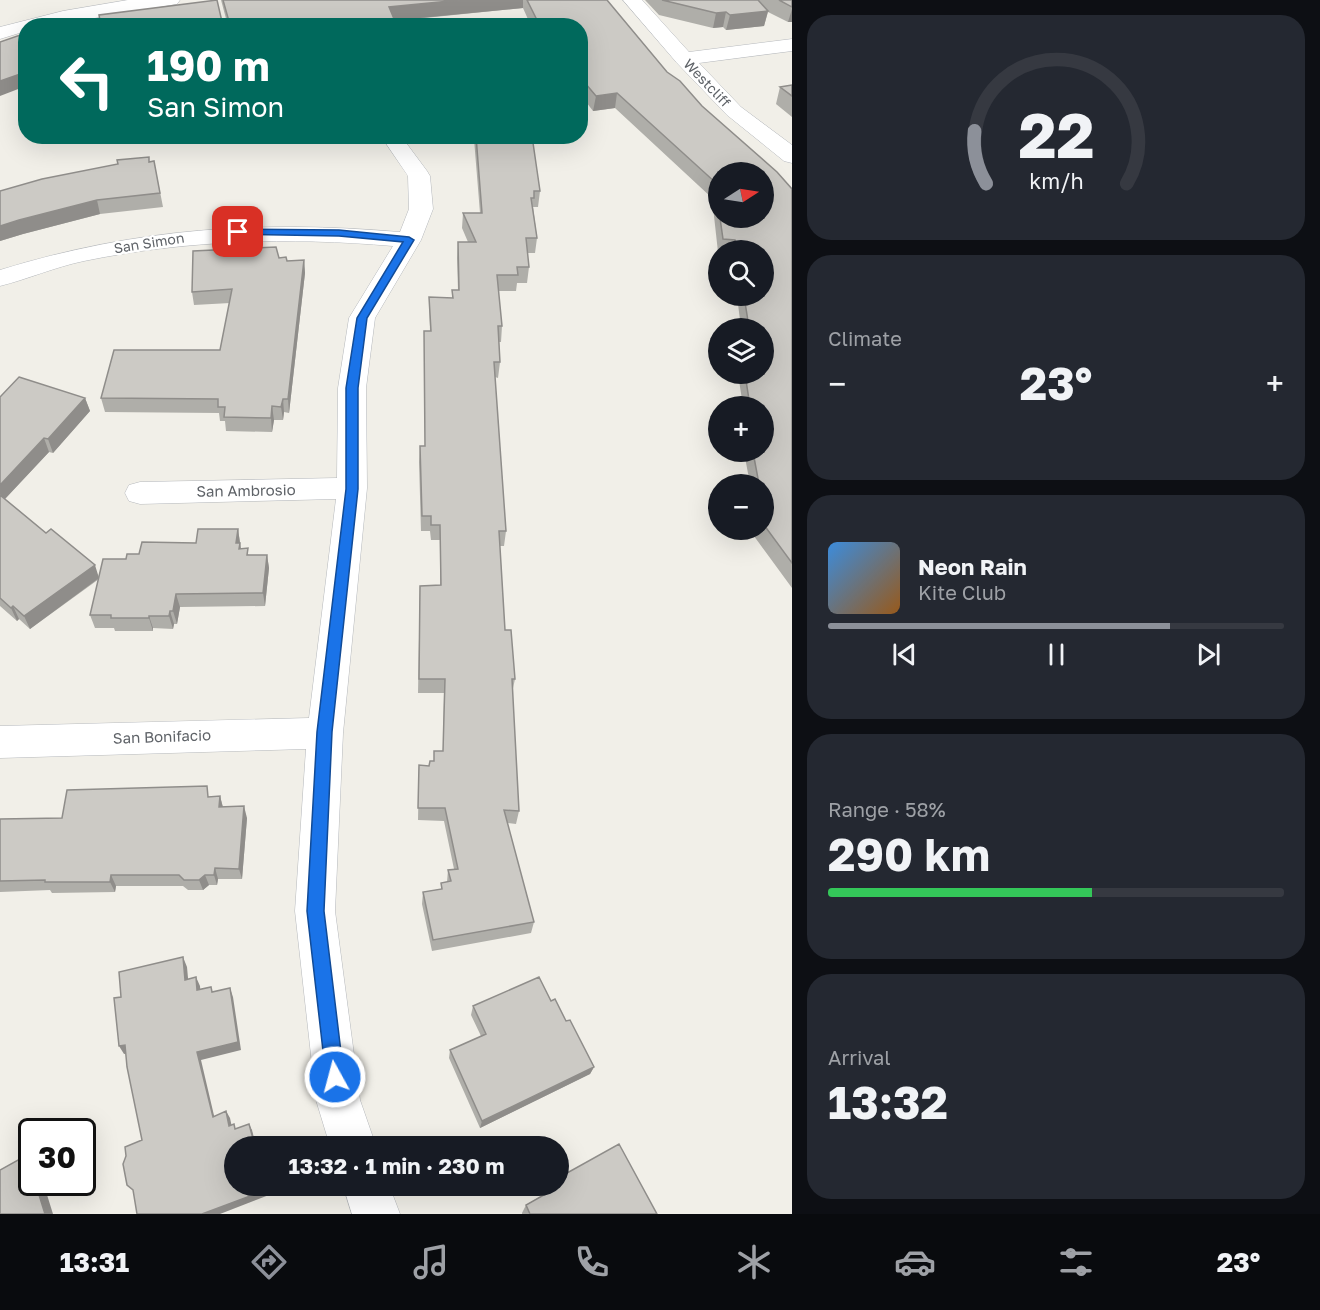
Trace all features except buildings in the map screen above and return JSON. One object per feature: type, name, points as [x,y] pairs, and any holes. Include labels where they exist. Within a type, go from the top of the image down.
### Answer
[{"type":"street","points":[[57,18],[100,9],[171,0]]},
{"type":"street","name":"Westcliff","points":[[632,0],[734,111],[792,156]]},
{"type":"street","points":[[0,33],[18,27]]},
{"type":"street","points":[[684,59],[792,45]]},
{"type":"street","points":[[350,1136],[338,1100],[315,911],[325,732],[352,489],[352,388],[362,318],[409,240],[421,209],[419,176],[395,144]]},
{"type":"street","name":"San Simon","points":[[0,278],[81,254],[162,240],[238,232],[339,233],[409,240]]},
{"type":"street","name":"San Ambrosio","points":[[140,493],[352,489]]},
{"type":"street","name":"San Bonifacio","points":[[0,742],[325,732]]},
{"type":"street","points":[[370,1196],[376,1214]]},
{"type":"route","points":[[238,232],[339,233],[409,240],[362,318],[352,388],[352,489],[325,732],[315,911],[335,1077]]}]
